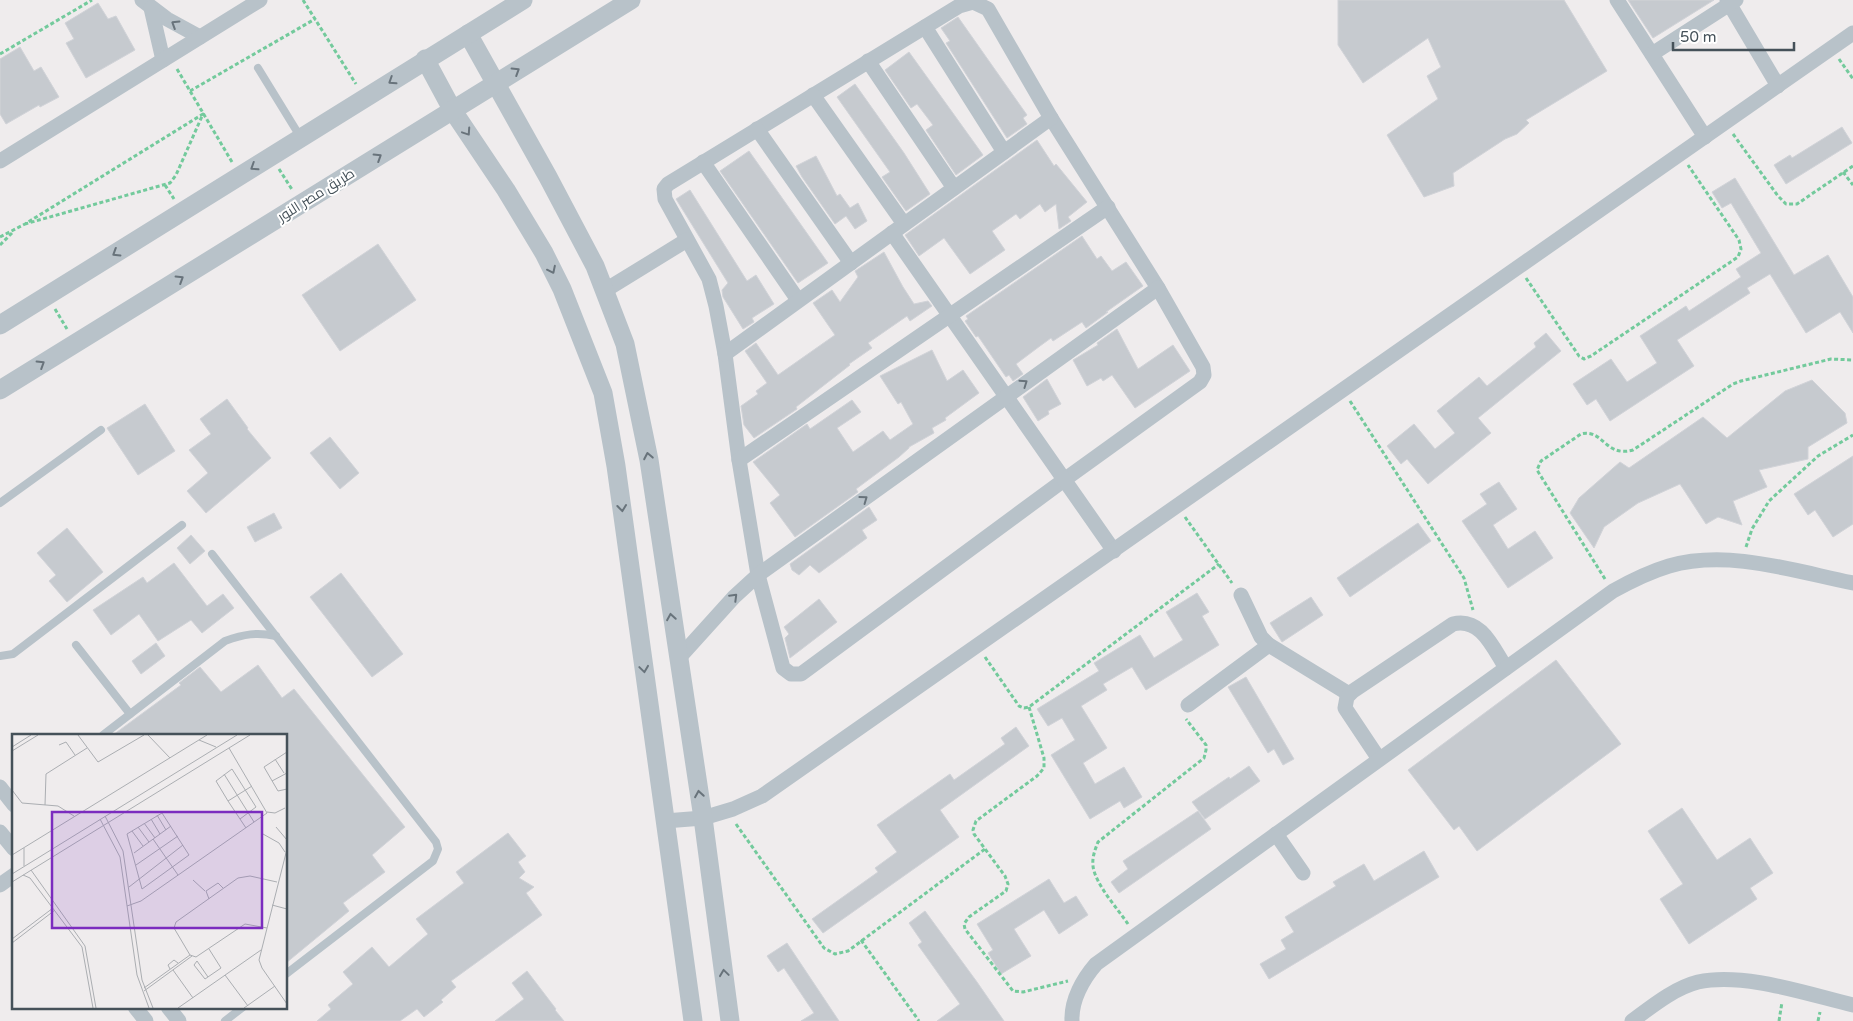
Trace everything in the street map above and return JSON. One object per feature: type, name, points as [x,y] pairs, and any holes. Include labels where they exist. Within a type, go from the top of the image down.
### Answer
[{"type":"street","points":[[0,161],[260,0]]},
{"type":"street","points":[[0,325],[425,59],[523,0]]},
{"type":"street","name":"طريق مصر النور","points":[[0,390],[631,0]]},
{"type":"street","points":[[1617,0],[1705,137]]},
{"type":"street","points":[[974,2],[988,9],[1051,118],[1158,288],[1203,367],[1204,375],[1200,382],[802,674],[792,674],[783,668],[758,575],[739,460],[725,354],[709,279],[665,199],[664,189],[668,184],[703,162],[925,27],[959,6],[974,2]]},
{"type":"street","points":[[1652,54],[1731,2],[1778,86]]},
{"type":"street","points":[[147,4],[183,29],[200,37]]},
{"type":"street","points":[[147,4],[166,58]]},
{"type":"street","points":[[925,27],[1004,152]]},
{"type":"street","points":[[665,821],[703,818],[762,796],[1853,33]]},
{"type":"street","points":[[468,34],[548,177],[595,266],[625,344],[649,460],[703,818],[730,1021]]},
{"type":"street","points":[[425,59],[453,111],[506,190],[544,253],[562,289],[603,393],[616,466],[693,1021]]},
{"type":"street","points":[[868,61],[954,188]]},
{"type":"street","points":[[813,95],[898,229],[950,316],[1114,551]]},
{"type":"street","points":[[725,354],[1051,118]]},
{"type":"street","points":[[757,129],[851,263]]},
{"type":"street","points":[[703,162],[798,300]]},
{"type":"street","points":[[739,460],[1108,207]]},
{"type":"street","points":[[604,291],[688,240]]},
{"type":"street","points":[[678,659],[734,597],[758,575],[1158,288]]},
{"type":"street","points":[[1072,1021],[1074,1006],[1084,977],[1096,964],[1613,591],[1635,579],[1669,566],[1705,560],[1742,561],[1853,583]]},
{"type":"street","points":[[1241,596],[1261,637],[1269,645],[1349,694]]},
{"type":"street","points":[[1379,759],[1345,708],[1345,701],[1349,694],[1453,624],[1460,622],[1474,625],[1481,630],[1506,668]]},
{"type":"street","points":[[1188,706],[1269,645]]},
{"type":"street","points":[[0,787],[12,803]]},
{"type":"street","points":[[1276,834],[1303,873]]},
{"type":"street","points":[[0,885],[12,876]]},
{"type":"street","points":[[1632,1021],[1671,994],[1696,982],[1725,978],[1754,981],[1853,1005]]},
{"type":"street","points":[[136,1008],[146,1021]]},
{"type":"street","points":[[169,1008],[179,1021]]},
{"type":"lane","points":[[258,68],[301,138]]},
{"type":"lane","points":[[0,503],[102,430]]},
{"type":"lane","points":[[0,656],[13,654],[182,525]]},
{"type":"lane","points":[[212,554],[433,837],[438,849],[433,861],[288,972]]},
{"type":"lane","points":[[104,734],[225,641],[242,634],[259,632],[276,636]]},
{"type":"lane","points":[[76,645],[130,714]]},
{"type":"lane","points":[[225,1021],[242,1008]]},
{"type":"path","points":[[0,54],[92,0]]},
{"type":"path","points":[[303,0],[364,98]]},
{"type":"path","points":[[190,91],[315,19]]},
{"type":"path","points":[[1831,48],[1853,78]]},
{"type":"path","points":[[166,58],[190,91],[240,176]]},
{"type":"path","points":[[25,224],[170,183],[176,175],[203,114]]},
{"type":"path","points":[[0,245],[14,231],[203,114]]},
{"type":"path","points":[[1725,123],[1778,196],[1786,204],[1797,204],[1853,166]]},
{"type":"path","points":[[1519,268],[1579,356],[1584,359],[1738,257],[1741,249],[1739,240],[1681,154]]},
{"type":"path","points":[[271,156],[302,204]]},
{"type":"path","points":[[1843,172],[1853,185]]},
{"type":"path","points":[[0,236],[14,231]]},
{"type":"path","points":[[47,295],[76,343]]},
{"type":"path","points":[[1613,591],[1537,470],[1538,464],[1581,434],[1586,433],[1596,435],[1612,449],[1619,452],[1633,450],[1733,384],[1831,359],[1853,360]]},
{"type":"path","points":[[1343,390],[1464,578],[1472,602],[1474,625]]},
{"type":"path","points":[[1742,561],[1752,529],[1769,500],[1818,456],[1853,435]]},
{"type":"path","points":[[1178,506],[1241,596]]},
{"type":"path","points":[[977,646],[1019,706],[1029,707],[1218,564]]},
{"type":"path","points":[[1136,935],[1098,879],[1093,867],[1093,854],[1098,842],[1204,758],[1206,745],[1185,717],[1184,711],[1188,706]]},
{"type":"path","points":[[1029,707],[1044,758],[1044,768],[1038,776],[976,821],[974,834],[1005,876],[1008,887],[1006,891],[969,917],[964,924],[965,929],[1013,991],[1020,993],[1084,977]]},
{"type":"path","points":[[726,811],[824,948],[835,954],[842,953],[861,940],[985,849]]},
{"type":"path","points":[[861,940],[919,1021]]},
{"type":"path","points":[[1779,1021],[1784,989]]},
{"type":"building","points":[[1338,0],[1564,0],[1607,71],[1526,120],[1529,123],[1517,134],[1505,139],[1453,173],[1454,186],[1424,197],[1387,135],[1438,99],[1427,76],[1441,67],[1428,38],[1363,83],[1338,45]]},
{"type":"building","points":[[1628,0],[1714,0],[1653,38]]},
{"type":"building","points":[[98,3],[108,19],[116,16],[135,50],[86,78],[66,43],[74,39],[65,23]]},
{"type":"building","points":[[958,17],[1027,115],[1023,118],[1027,124],[1007,138],[946,43],[950,41],[941,28]]},
{"type":"building","points":[[20,47],[34,71],[41,67],[59,97],[40,107],[39,105],[6,124],[0,114],[0,59]]},
{"type":"building","points":[[909,52],[983,155],[956,175],[926,130],[933,125],[917,104],[911,108],[885,70]]},
{"type":"building","points":[[855,84],[904,153],[930,194],[906,211],[882,177],[890,172],[837,97]]},
{"type":"building","points":[[1842,127],[1852,143],[1786,184],[1774,165],[1790,155],[1792,158]]},
{"type":"building","points":[[1037,140],[1054,166],[1056,164],[1087,202],[1068,217],[1071,221],[1059,229],[1056,204],[1045,212],[1040,204],[1020,219],[1016,214],[992,231],[1005,250],[970,274],[944,238],[919,256],[905,235]]},
{"type":"building","points":[[749,151],[828,263],[798,283],[720,171]]},
{"type":"building","points":[[816,156],[837,196],[840,194],[850,208],[858,203],[867,221],[855,229],[846,216],[835,224],[796,166]]},
{"type":"building","points":[[1735,178],[1794,275],[1828,255],[1853,297],[1853,333],[1840,312],[1806,333],[1770,274],[1747,288],[1750,293],[1677,340],[1694,366],[1610,421],[1596,399],[1587,405],[1573,384],[1611,359],[1627,382],[1657,363],[1640,336],[1686,306],[1689,311],[1741,277],[1736,269],[1761,253],[1731,203],[1722,208],[1712,192]]},
{"type":"building","points":[[690,190],[747,281],[756,275],[774,304],[752,318],[754,322],[743,329],[723,297],[722,290],[728,283],[676,199]]},
{"type":"building","points":[[1082,236],[1097,259],[1101,256],[1112,271],[1126,262],[1143,286],[1086,328],[1082,322],[1053,341],[1051,338],[1040,346],[1016,364],[1023,374],[1013,381],[1009,375],[1006,377],[978,336],[976,337],[965,321],[968,319],[966,316]]},
{"type":"building","points":[[378,244],[416,300],[340,351],[302,295]]},
{"type":"building","points":[[884,252],[914,304],[928,301],[932,306],[910,321],[907,316],[868,343],[872,348],[796,407],[797,409],[754,438],[744,425],[741,406],[758,394],[756,391],[767,383],[745,351],[756,343],[778,375],[835,335],[813,303],[832,290],[840,302],[858,277],[855,271]]},
{"type":"building","points":[[1117,329],[1138,369],[1173,345],[1190,371],[1135,408],[1112,375],[1103,381],[1101,378],[1087,386],[1073,360],[1098,345],[1097,343]]},
{"type":"building","points":[[1546,333],[1561,351],[1478,418],[1491,433],[1428,484],[1407,459],[1401,464],[1387,446],[1414,424],[1435,449],[1455,433],[1437,411],[1479,377],[1487,386],[1536,347],[1534,343]]},
{"type":"building","points":[[932,350],[947,381],[963,370],[979,393],[945,418],[946,420],[932,428],[934,433],[909,447],[899,457],[856,489],[858,492],[795,537],[770,503],[780,495],[753,462],[807,424],[810,429],[852,400],[861,412],[837,428],[853,452],[883,431],[890,440],[913,424],[901,402],[898,404],[880,376]]},
{"type":"building","points":[[1047,379],[1061,404],[1048,411],[1049,414],[1038,421],[1023,397]]},
{"type":"building","points":[[1812,380],[1845,413],[1847,423],[1808,447],[1808,459],[1759,470],[1767,487],[1733,501],[1742,525],[1718,517],[1706,524],[1680,484],[1638,503],[1604,527],[1594,548],[1570,513],[1579,498],[1620,462],[1629,468],[1703,417],[1727,438],[1785,391]]},
{"type":"building","points":[[227,399],[247,429],[271,458],[206,513],[187,491],[208,473],[189,450],[211,434],[200,419]]},
{"type":"building","points":[[145,404],[175,451],[138,475],[107,428]]},
{"type":"building","points":[[330,437],[359,473],[340,489],[310,453]]},
{"type":"building","points":[[1853,456],[1853,524],[1833,537],[1815,510],[1808,515],[1794,494]]},
{"type":"building","points":[[1499,482],[1517,509],[1493,525],[1508,549],[1535,531],[1553,558],[1508,588],[1462,521],[1487,504],[1480,494]]},
{"type":"building","points":[[869,507],[877,520],[862,530],[867,538],[819,573],[810,565],[799,575],[792,570],[790,564]]},
{"type":"building","points":[[274,513],[282,528],[255,542],[247,527]]},
{"type":"building","points":[[1418,523],[1431,541],[1350,597],[1337,578]]},
{"type":"building","points":[[67,528],[103,572],[67,602],[49,581],[56,575],[37,553]]},
{"type":"building","points":[[191,535],[205,551],[190,564],[177,548]]},
{"type":"building","points":[[174,563],[207,606],[223,594],[234,608],[202,633],[191,620],[158,641],[139,614],[111,635],[93,610],[143,577],[147,583]]},
{"type":"building","points":[[341,573],[403,654],[372,677],[310,597]]},
{"type":"building","points":[[1197,593],[1209,612],[1202,616],[1219,645],[1146,690],[1132,667],[1103,684],[1107,690],[1081,706],[1107,748],[1083,763],[1095,784],[1124,767],[1142,797],[1124,808],[1120,801],[1090,819],[1051,755],[1075,740],[1062,718],[1048,726],[1037,709],[1099,671],[1094,663],[1140,635],[1154,658],[1183,640],[1166,612]]},
{"type":"building","points":[[1311,597],[1323,615],[1282,642],[1270,623]]},
{"type":"building","points":[[819,599],[837,622],[790,658],[785,638],[789,634],[784,627]]},
{"type":"building","points":[[156,643],[165,656],[141,674],[132,661]]},
{"type":"building","points":[[1556,660],[1621,744],[1477,851],[1459,826],[1454,830],[1408,770]]},
{"type":"building","points":[[258,665],[282,698],[294,689],[405,827],[372,855],[385,872],[343,903],[349,911],[288,961],[288,734],[114,734],[181,685],[179,683],[200,667],[221,692]]},
{"type":"building","points":[[1246,677],[1294,759],[1283,765],[1274,749],[1268,753],[1228,687]]},
{"type":"building","points":[[1016,727],[1029,746],[940,810],[959,837],[823,933],[812,919],[878,872],[875,868],[897,852],[877,825],[950,774],[954,780],[1005,744],[1001,738]]},
{"type":"building","points":[[1249,766],[1260,781],[1205,819],[1192,802]]},
{"type":"building","points":[[1682,808],[1717,860],[1750,838],[1773,873],[1750,888],[1757,899],[1689,944],[1660,899],[1683,884],[1648,831]]},
{"type":"building","points":[[1198,811],[1211,829],[1119,893],[1111,882],[1128,869],[1123,861]]},
{"type":"building","points":[[508,833],[526,856],[518,862],[525,872],[519,878],[534,887],[526,893],[542,915],[451,981],[456,987],[441,1000],[443,1002],[424,1017],[417,1009],[400,1021],[317,1021],[331,1009],[328,1005],[353,984],[343,972],[372,947],[389,967],[428,934],[416,919],[464,883],[456,872]]},
{"type":"building","points":[[1424,851],[1439,877],[1269,979],[1260,964],[1286,949],[1281,940],[1294,932],[1285,917],[1336,886],[1333,882],[1364,864],[1374,881]]},
{"type":"building","points":[[1049,879],[1064,903],[1076,896],[1088,915],[1059,934],[1044,910],[1014,929],[1031,956],[1001,974],[988,953],[993,950],[977,924]]},
{"type":"building","points":[[925,911],[1004,1021],[937,1021],[960,1004],[918,945],[922,942],[909,923]]},
{"type":"building","points":[[787,943],[839,1021],[801,1021],[814,1013],[784,968],[778,972],[767,956]]},
{"type":"building","points":[[527,971],[564,1021],[495,1021],[524,999],[512,983]]}]
